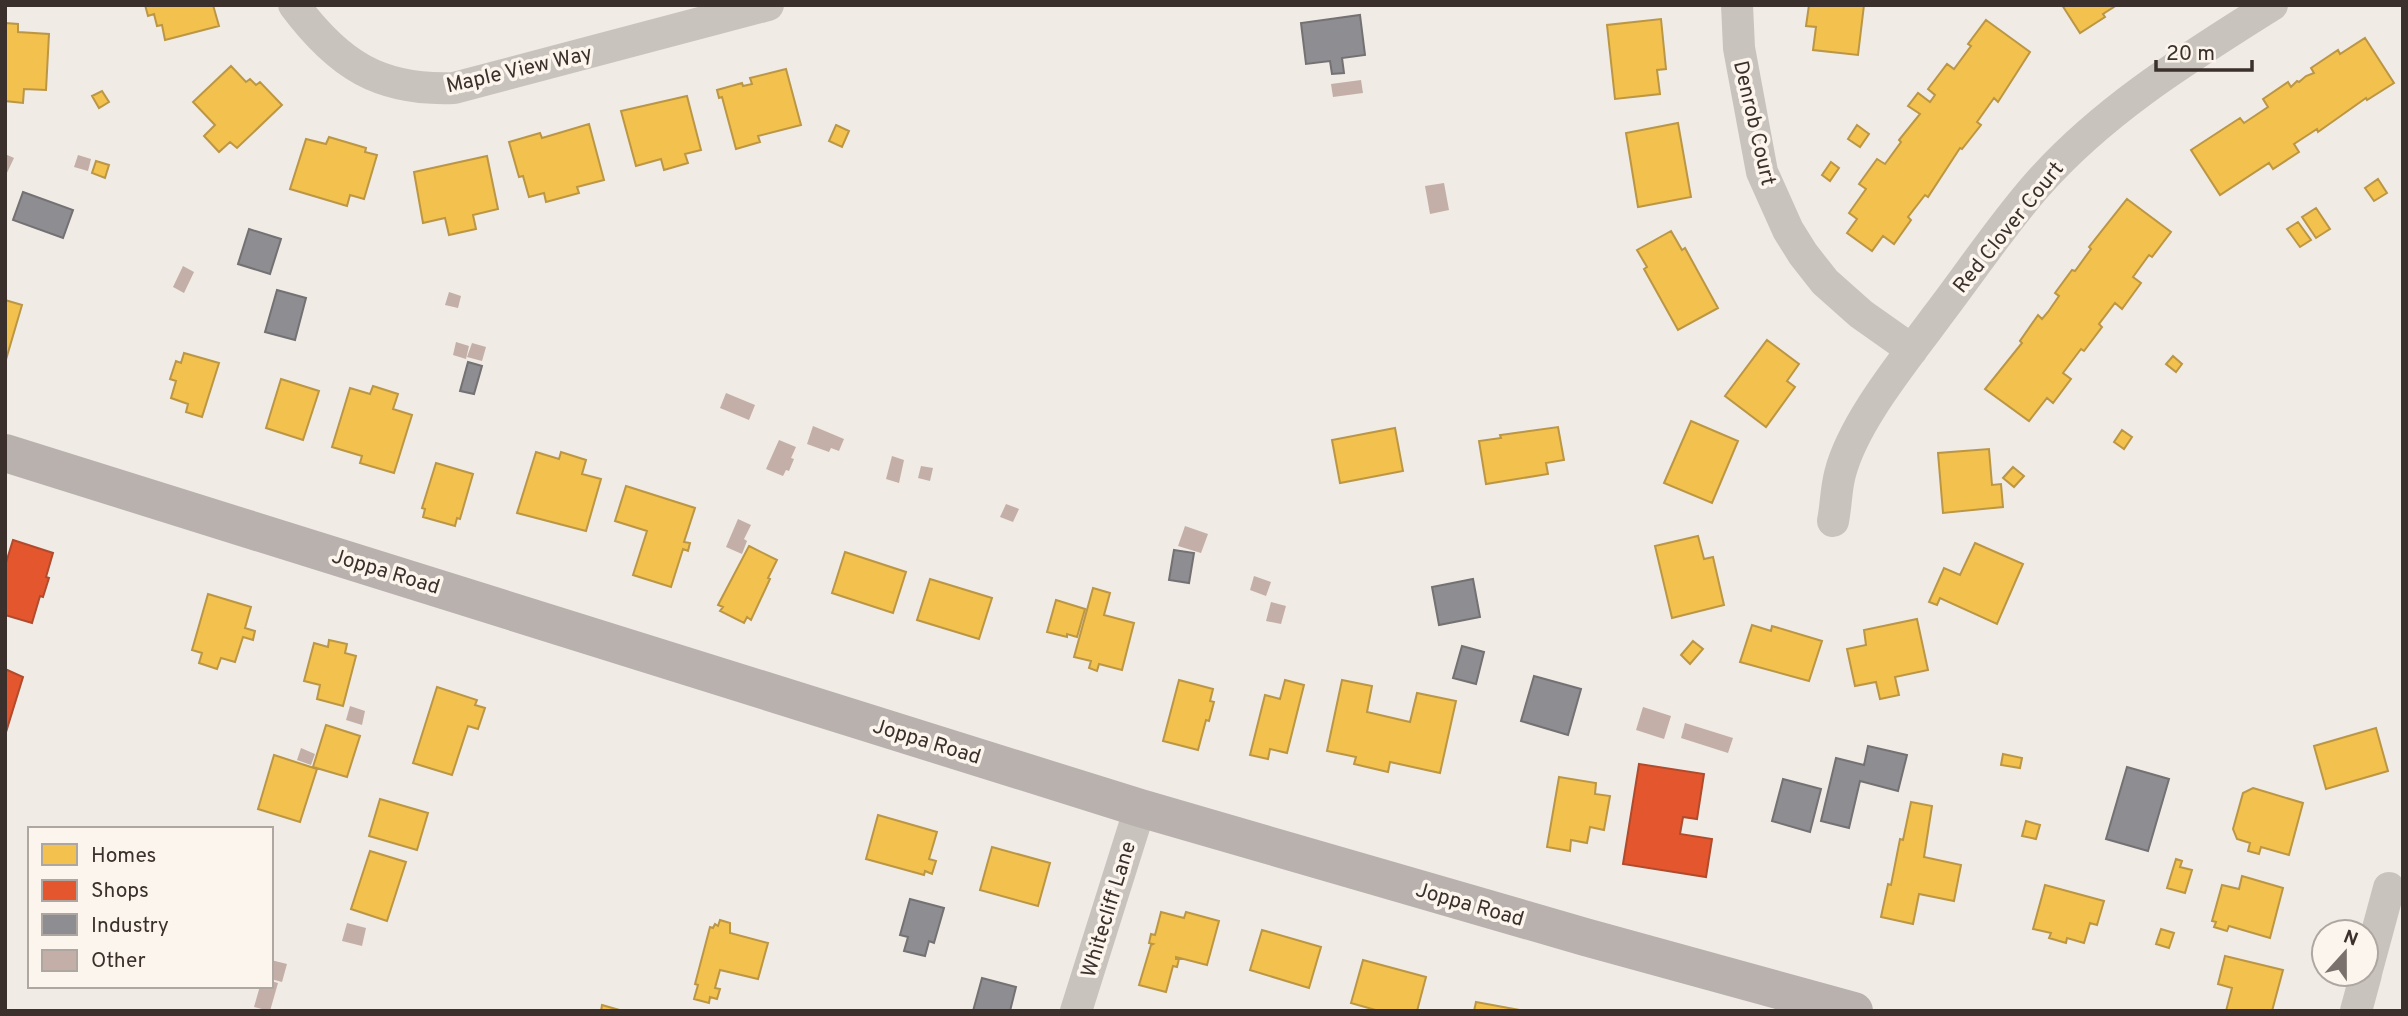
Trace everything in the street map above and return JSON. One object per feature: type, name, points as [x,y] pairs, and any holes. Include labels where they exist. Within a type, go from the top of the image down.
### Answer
[{"type":"main road","name":"Joppa Road","points":[[5,453],[1140,808],[1585,937],[1853,1011]]},
{"type":"street","name":"Maple View Way","points":[[293,5],[336,54],[363,71],[427,89],[454,88],[768,5]]},
{"type":"street","name":"Denrob Court","points":[[1737,5],[1739,48],[1762,172],[1788,230],[1825,282],[1861,314],[1912,350]]},
{"type":"street","name":"Red Clover Court","points":[[1833,521],[1840,474],[1853,441],[1912,350],[2036,187],[2063,159],[2143,89],[2272,5]]},
{"type":"street","name":"Whitecliff Lane","points":[[1076,1011],[1140,808]]},
{"type":"street","points":[[2380,921],[2389,888]]},
{"type":"street","points":[[2356,1011],[2362,988]]},
{"type":"building: Homes","points":[[145,5],[213,5],[219,26],[165,40],[162,25],[157,26],[154,14],[148,16]]},
{"type":"building: Homes","points":[[1809,5],[1864,5],[1858,55],[1813,50],[1816,27],[1806,26]]},
{"type":"building: Homes","points":[[2062,5],[2117,5],[2103,14],[2105,17],[2080,33]]},
{"type":"building: Homes","points":[[1661,19],[1666,69],[1657,70],[1660,94],[1615,99],[1607,25]]},
{"type":"building: Homes","points":[[1986,20],[2030,52],[1998,102],[1994,98],[1977,122],[1981,125],[1962,149],[1960,148],[1928,197],[1925,195],[1908,217],[1911,220],[1894,244],[1883,236],[1872,251],[1847,233],[1857,219],[1849,213],[1866,189],[1859,184],[1877,159],[1885,164],[1901,142],[1899,140],[1920,114],[1908,106],[1918,93],[1930,102],[1935,95],[1928,89],[1947,64],[1954,69]]},
{"type":"building: Homes","points":[[5,23],[18,24],[18,32],[49,34],[46,90],[24,89],[23,103],[5,101]]},
{"type":"building: Homes","points":[[2365,38],[2394,83],[2367,100],[2366,98],[2318,132],[2317,129],[2294,144],[2299,152],[2273,169],[2269,163],[2220,195],[2191,150],[2240,118],[2244,123],[2268,107],[2263,99],[2288,82],[2291,87],[2314,73],[2311,68],[2338,50],[2340,54]]},
{"type":"building: Homes","points":[[231,66],[246,82],[250,79],[256,85],[260,82],[282,105],[237,148],[230,142],[219,152],[204,136],[215,125],[193,102]]},
{"type":"building: Homes","points":[[786,69],[801,125],[758,136],[760,142],[736,149],[722,97],[719,98],[717,90],[742,83],[743,86],[752,84],[750,78]]},
{"type":"building: Homes","points":[[102,91],[109,102],[99,108],[92,96]]},
{"type":"building: Homes","points":[[687,96],[701,150],[685,154],[688,163],[664,170],[661,159],[636,166],[621,111]]},
{"type":"building: Homes","points":[[1678,123],[1691,197],[1638,207],[1626,133]]},
{"type":"building: Homes","points":[[589,124],[604,180],[577,187],[579,193],[546,202],[544,193],[529,197],[523,176],[519,177],[509,142],[540,133],[542,138]]},
{"type":"building: Homes","points":[[836,125],[849,131],[842,147],[829,141]]},
{"type":"building: Homes","points":[[1857,125],[1869,134],[1860,147],[1848,139]]},
{"type":"building: Homes","points":[[329,137],[366,148],[365,152],[377,155],[364,199],[350,195],[347,206],[290,189],[306,139],[326,144]]},
{"type":"building: Homes","points":[[487,156],[498,209],[473,215],[476,229],[449,235],[445,218],[423,223],[414,172]]},
{"type":"building: Homes","points":[[96,161],[109,165],[105,178],[92,173]]},
{"type":"building: Homes","points":[[1831,162],[1839,168],[1830,181],[1822,175]]},
{"type":"building: Homes","points":[[2378,179],[2387,193],[2374,201],[2365,188]]},
{"type":"building: Homes","points":[[2127,199],[2171,232],[2133,277],[2141,283],[2122,309],[2115,303],[2099,324],[2102,327],[2063,373],[2071,379],[2053,403],[2047,398],[2029,421],[1985,389],[2022,343],[2020,341],[2038,315],[2042,319],[2048,312],[2059,296],[2055,293],[2072,270],[2075,271],[2091,249],[2089,247]]},
{"type":"building: Homes","points":[[2316,208],[2330,229],[2316,238],[2302,217]]},
{"type":"building: Homes","points":[[2298,222],[2311,240],[2300,247],[2287,229]]},
{"type":"building: Homes","points":[[1671,231],[1682,250],[1685,248],[1718,308],[1678,330],[1644,269],[1647,267],[1637,250]]},
{"type":"building: Homes","points":[[5,300],[22,305],[5,363]]},
{"type":"building: Homes","points":[[1767,340],[1799,364],[1787,381],[1795,387],[1766,427],[1725,396]]},
{"type":"building: Homes","points":[[184,353],[219,363],[202,417],[186,412],[188,404],[171,398],[176,381],[170,379],[176,361],[181,363]]},
{"type":"building: Homes","points":[[2173,356],[2182,364],[2176,372],[2166,364]]},
{"type":"building: Homes","points":[[281,379],[319,391],[303,440],[266,428]]},
{"type":"building: Homes","points":[[373,386],[398,394],[393,409],[412,415],[394,473],[360,463],[362,456],[332,447],[350,388],[370,394]]},
{"type":"building: Homes","points":[[1691,421],[1738,441],[1712,503],[1664,483]]},
{"type":"building: Homes","points":[[1558,427],[1564,460],[1546,463],[1548,474],[1486,484],[1479,441],[1501,438],[1500,435]]},
{"type":"building: Homes","points":[[1395,428],[1403,471],[1340,483],[1332,440]]},
{"type":"building: Homes","points":[[2122,430],[2132,437],[2124,449],[2114,442]]},
{"type":"building: Homes","points":[[1989,449],[1992,485],[2001,484],[2003,507],[1943,513],[1938,453]]},
{"type":"building: Homes","points":[[536,452],[559,459],[561,452],[586,460],[582,474],[601,479],[586,531],[517,513]]},
{"type":"building: Homes","points":[[436,463],[473,474],[460,519],[457,518],[455,526],[423,517],[425,509],[422,508]]},
{"type":"building: Homes","points":[[2013,467],[2024,476],[2014,487],[2003,478]]},
{"type":"building: Homes","points":[[626,486],[695,508],[684,542],[690,543],[688,551],[683,549],[671,587],[633,575],[647,531],[615,521]]},
{"type":"building: Homes","points":[[1698,536],[1704,559],[1713,557],[1724,605],[1672,618],[1655,546]]},
{"type":"building: Homes","points":[[1975,543],[2023,564],[1997,624],[1940,598],[1937,605],[1929,602],[1944,568],[1960,575]]},
{"type":"building: Homes","points":[[749,546],[777,560],[751,620],[747,617],[744,623],[720,611],[723,607],[718,605]]},
{"type":"building: Homes","points":[[845,552],[906,572],[893,613],[832,593]]},
{"type":"building: Homes","points":[[930,579],[992,598],[979,639],[917,620]]},
{"type":"building: Homes","points":[[1093,588],[1110,593],[1104,615],[1134,623],[1122,670],[1099,664],[1097,671],[1089,668],[1091,661],[1074,657]]},
{"type":"building: Homes","points":[[208,594],[251,607],[245,628],[255,631],[253,640],[243,637],[235,662],[221,658],[217,669],[199,663],[202,653],[192,650]]},
{"type":"building: Homes","points":[[1056,600],[1085,609],[1077,637],[1047,632]]},
{"type":"building: Homes","points":[[1917,619],[1928,670],[1895,677],[1899,695],[1880,699],[1876,682],[1855,686],[1847,649],[1866,645],[1864,630]]},
{"type":"building: Homes","points":[[1752,625],[1771,631],[1772,626],[1822,641],[1809,681],[1740,662]]},
{"type":"building: Homes","points":[[329,640],[347,644],[345,653],[356,656],[343,706],[317,699],[320,685],[304,681],[314,643],[328,647]]},
{"type":"building: Homes","points":[[1693,641],[1703,649],[1690,664],[1681,655]]},
{"type":"building: Homes","points":[[1179,680],[1213,689],[1210,701],[1214,702],[1198,750],[1163,741]]},
{"type":"building: Homes","points":[[1285,680],[1304,685],[1287,753],[1270,749],[1268,759],[1250,755],[1265,695],[1280,699]]},
{"type":"building: Homes","points":[[1342,680],[1372,686],[1367,712],[1410,722],[1417,693],[1456,701],[1440,773],[1390,762],[1388,772],[1354,764],[1356,757],[1327,751]]},
{"type":"building: Homes","points":[[437,687],[477,700],[475,705],[485,708],[478,729],[468,726],[452,775],[413,763]]},
{"type":"building: Homes","points":[[326,725],[360,736],[347,777],[313,767]]},
{"type":"building: Homes","points":[[2376,728],[2388,771],[2326,789],[2314,746]]},
{"type":"building: Homes","points":[[2003,754],[2022,758],[2020,768],[2001,765]]},
{"type":"building: Homes","points":[[274,755],[317,769],[300,822],[258,809]]},
{"type":"building: Homes","points":[[1559,777],[1596,783],[1595,794],[1610,796],[1604,830],[1590,827],[1587,843],[1571,840],[1570,851],[1547,847]]},
{"type":"building: Homes","points":[[2253,788],[2303,803],[2289,855],[2261,847],[2259,854],[2248,851],[2250,843],[2237,839],[2233,829],[2243,793]]},
{"type":"building: Homes","points":[[380,799],[428,813],[417,850],[369,836]]},
{"type":"building: Homes","points":[[1911,802],[1932,806],[1924,857],[1961,865],[1954,901],[1919,894],[1913,924],[1881,917]]},
{"type":"building: Homes","points":[[878,815],[937,832],[929,859],[936,861],[932,874],[925,871],[924,875],[866,859]]},
{"type":"building: Homes","points":[[2026,821],[2040,825],[2036,839],[2022,836]]},
{"type":"building: Homes","points":[[992,847],[1050,863],[1038,906],[980,890]]},
{"type":"building: Homes","points":[[370,851],[406,862],[387,921],[351,909]]},
{"type":"building: Homes","points":[[2176,859],[2182,861],[2180,867],[2192,870],[2185,893],[2167,888]]},
{"type":"building: Homes","points":[[2242,876],[2283,888],[2270,938],[2229,926],[2227,931],[2214,927],[2216,922],[2212,921],[2222,885],[2239,889]]},
{"type":"building: Homes","points":[[2045,885],[2104,901],[2097,925],[2090,923],[2084,943],[2067,938],[2066,943],[2049,938],[2051,933],[2033,929]]},
{"type":"building: Homes","points":[[1161,912],[1184,918],[1186,912],[1219,921],[1207,965],[1176,957],[1179,959],[1177,967],[1173,966],[1166,992],[1139,985],[1153,944],[1149,943],[1151,934],[1155,935]]},
{"type":"building: Homes","points":[[720,920],[730,923],[730,933],[768,943],[758,979],[720,970],[715,988],[720,989],[717,999],[710,997],[709,1003],[694,999],[698,985],[695,984],[710,927],[713,928],[715,924],[718,926]]},
{"type":"building: Homes","points":[[2161,929],[2174,933],[2169,948],[2156,944]]},
{"type":"building: Homes","points":[[1262,930],[1321,947],[1309,988],[1250,970]]},
{"type":"building: Homes","points":[[2225,956],[2283,970],[2272,1011],[2226,1011],[2232,988],[2218,984]]},
{"type":"building: Homes","points":[[1363,960],[1426,977],[1417,1011],[1379,1011],[1351,1003]]},
{"type":"building: Homes","points":[[1476,1002],[1525,1011],[1474,1011]]},
{"type":"building: Homes","points":[[602,1005],[623,1011],[601,1011]]},
{"type":"building: Shops","points":[[13,540],[53,553],[46,577],[49,578],[32,623],[5,615],[5,566]]},
{"type":"building: Shops","points":[[5,669],[23,677],[6,732],[5,731]]},
{"type":"building: Shops","points":[[1639,764],[1704,774],[1697,819],[1683,817],[1680,834],[1712,839],[1706,877],[1623,864]]},
{"type":"building: Industry","points":[[1360,15],[1365,55],[1342,58],[1344,73],[1332,74],[1330,61],[1306,64],[1301,23]]},
{"type":"building: Industry","points":[[23,192],[73,210],[63,238],[13,220]]},
{"type":"building: Industry","points":[[249,229],[281,239],[270,274],[238,264]]},
{"type":"building: Industry","points":[[277,290],[306,298],[295,340],[265,332]]},
{"type":"building: Industry","points":[[468,362],[482,366],[474,394],[460,391]]},
{"type":"building: Industry","points":[[1174,550],[1194,553],[1189,583],[1169,580]]},
{"type":"building: Industry","points":[[1473,579],[1480,617],[1439,625],[1432,587]]},
{"type":"building: Industry","points":[[1462,646],[1484,652],[1476,684],[1453,678]]},
{"type":"building: Industry","points":[[1534,676],[1581,689],[1568,735],[1521,721]]},
{"type":"building: Industry","points":[[1868,746],[1907,755],[1898,791],[1860,781],[1849,828],[1821,821],[1836,758],[1864,765]]},
{"type":"building: Industry","points":[[2127,767],[2169,779],[2148,851],[2106,839]]},
{"type":"building: Industry","points":[[1783,779],[1821,789],[1810,832],[1772,821]]},
{"type":"building: Industry","points":[[910,899],[944,908],[934,943],[929,941],[925,956],[904,951],[908,937],[900,935]]},
{"type":"building: Industry","points":[[982,978],[1016,987],[1010,1011],[973,1011]]},
{"type":"building: Other","points":[[1361,80],[1363,93],[1333,97],[1331,84]]},
{"type":"building: Other","points":[[5,154],[14,158],[5,177]]},
{"type":"building: Other","points":[[78,155],[91,159],[88,171],[74,167]]},
{"type":"building: Other","points":[[1444,183],[1449,210],[1430,214],[1425,186]]},
{"type":"building: Other","points":[[183,266],[194,272],[184,293],[173,287]]},
{"type":"building: Other","points":[[449,292],[461,296],[458,308],[445,305]]},
{"type":"building: Other","points":[[456,342],[469,346],[466,359],[453,355]]},
{"type":"building: Other","points":[[472,343],[486,347],[482,361],[467,357]]},
{"type":"building: Other","points":[[726,393],[755,405],[749,420],[720,408]]},
{"type":"building: Other","points":[[813,426],[844,439],[839,451],[831,448],[829,452],[807,444]]},
{"type":"building: Other","points":[[779,440],[796,447],[789,471],[786,470],[783,476],[766,469]]},
{"type":"building: Other","points":[[892,456],[904,460],[899,483],[886,479]]},
{"type":"building: Other","points":[[921,466],[933,468],[930,481],[918,478]]},
{"type":"building: Other","points":[[1006,504],[1019,509],[1013,522],[1000,517]]},
{"type":"building: Other","points":[[738,519],[751,525],[744,539],[747,541],[742,554],[726,547]]},
{"type":"building: Other","points":[[1185,526],[1208,534],[1201,553],[1178,546]]},
{"type":"building: Other","points":[[1254,576],[1271,582],[1266,596],[1250,590]]},
{"type":"building: Other","points":[[1271,602],[1286,606],[1281,624],[1266,621]]},
{"type":"building: Other","points":[[350,706],[365,711],[362,725],[346,720]]},
{"type":"building: Other","points":[[1643,707],[1671,716],[1664,739],[1636,730]]},
{"type":"building: Other","points":[[1685,723],[1733,738],[1728,753],[1681,738]]},
{"type":"building: Other","points":[[301,748],[315,754],[311,765],[297,760]]},
{"type":"building: Other","points":[[347,923],[366,928],[362,946],[342,941]]},
{"type":"building: Other","points":[[273,960],[287,964],[282,982],[273,980]]},
{"type":"building: Other","points":[[273,982],[278,983],[270,1011],[254,1007],[259,988],[273,988]]}]
